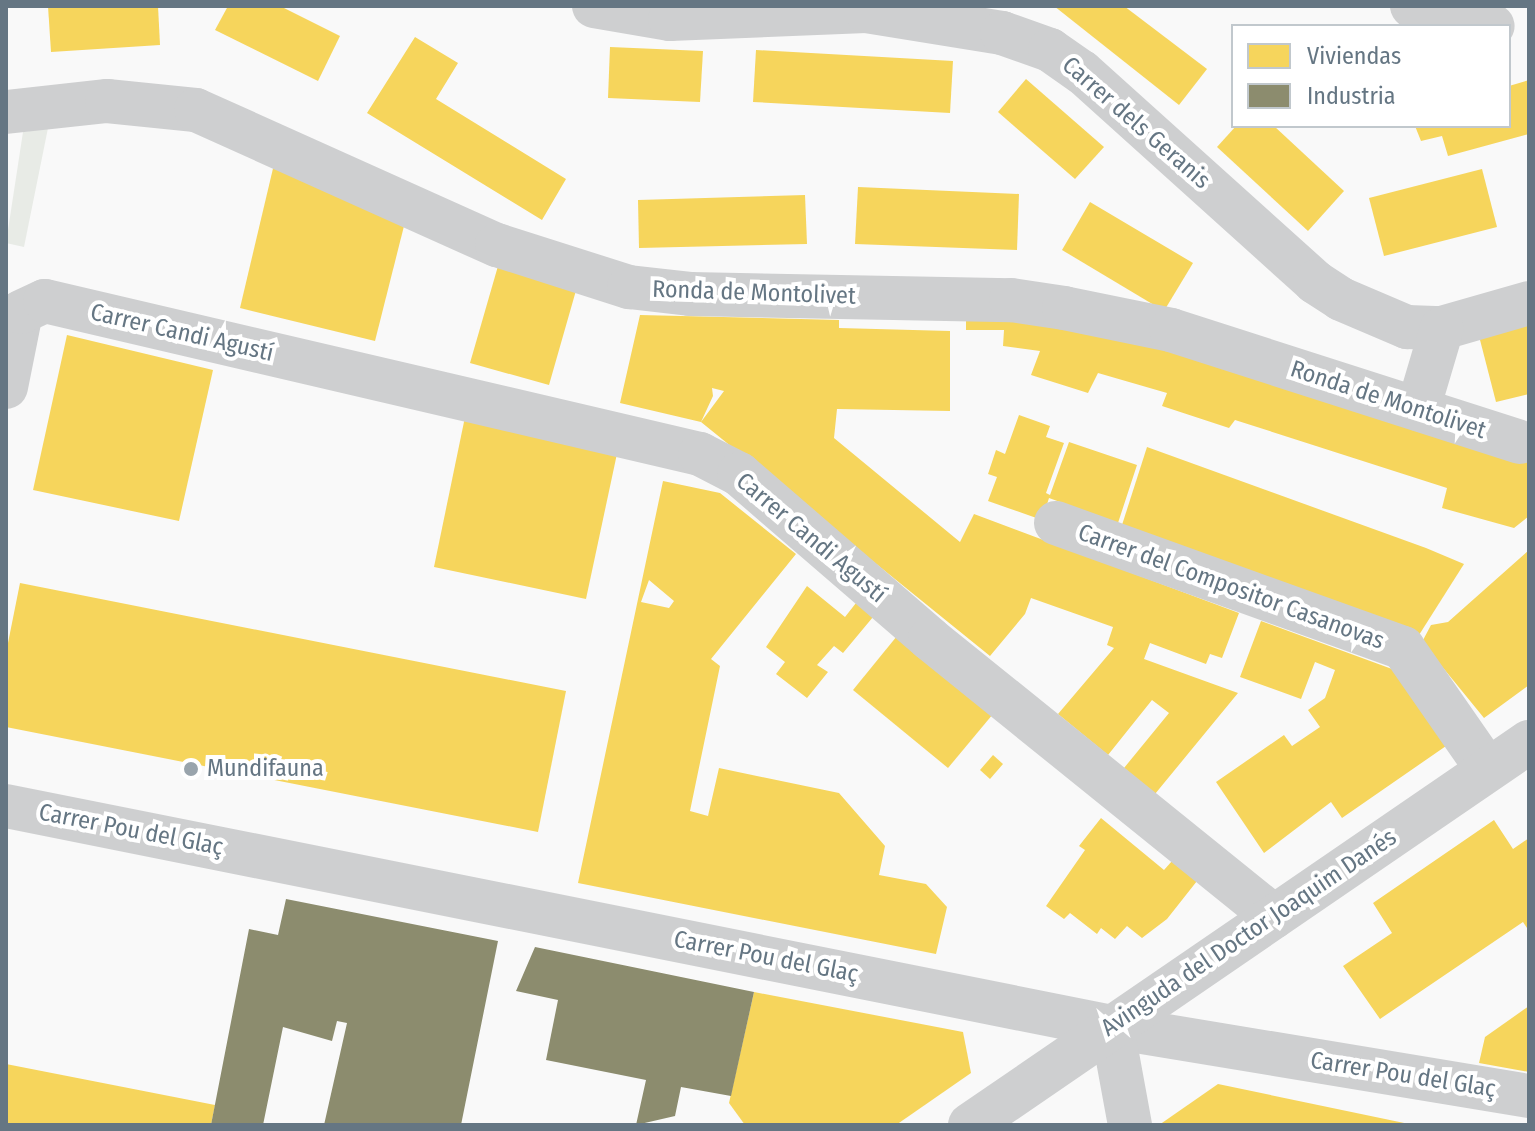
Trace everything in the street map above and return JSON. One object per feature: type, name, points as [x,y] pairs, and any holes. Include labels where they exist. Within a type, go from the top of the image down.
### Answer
[{"type":"street","name":"Carrer dels Geranis","points":[[594,6],[670,19],[866,11],[970,25],[1050,50],[1082,72],[1315,282],[1407,327],[1442,328]]},
{"type":"street","points":[[1412,6],[1485,24]]},
{"type":"street","name":"Ronda de Montolivet","points":[[6,112],[107,101],[196,110],[497,245],[629,287],[690,294],[1011,300],[1064,308],[1171,330],[1519,442]]},
{"type":"street","name":"Carrer Candi Agustí","points":[[6,387],[21,312],[45,301],[700,454],[739,474],[930,639],[1274,917]]},
{"type":"street","points":[[1418,409],[1442,328],[1529,303]]},
{"type":"street","name":"Carrer del Compositor Casanovas","points":[[1056,523],[1403,648],[1487,769]]},
{"type":"street","name":"Avinguda del Doctor Joaquim Danés","points":[[970,1125],[1529,742]]},
{"type":"street","name":"Carrer Pou del Glaç","points":[[6,806],[1112,1027],[1529,1096]]},
{"type":"street","points":[[1112,1027],[1130,1125]]},
{"type":"shaded area","points":[[48,128],[24,247],[6,243],[23,132]]},
{"type":"building: Viviendas","points":[[48,6],[158,6],[160,45],[51,52]]},
{"type":"building: Viviendas","points":[[228,6],[280,6],[340,36],[318,81],[215,30]]},
{"type":"building: Viviendas","points":[[1054,6],[1124,6],[1207,69],[1179,105]]},
{"type":"building: Viviendas","points":[[415,37],[458,63],[436,99],[566,179],[542,220],[367,113]]},
{"type":"building: Viviendas","points":[[610,47],[703,51],[700,102],[608,98]]},
{"type":"building: Viviendas","points":[[756,50],[953,61],[950,113],[753,102]]},
{"type":"building: Viviendas","points":[[1026,79],[1104,147],[1075,179],[998,112]]},
{"type":"building: Viviendas","points":[[1529,80],[1529,134],[1448,156],[1442,136],[1421,141],[1416,128],[1511,128],[1511,85]]},
{"type":"building: Viviendas","points":[[1234,128],[1276,128],[1344,191],[1308,231],[1217,147]]},
{"type":"building: Viviendas","points":[[275,160],[404,226],[375,341],[240,308]]},
{"type":"building: Viviendas","points":[[1482,169],[1497,227],[1384,256],[1369,198]]},
{"type":"building: Viviendas","points":[[858,187],[1019,194],[1017,250],[855,244]]},
{"type":"building: Viviendas","points":[[805,195],[807,244],[639,248],[638,200]]},
{"type":"building: Viviendas","points":[[1090,202],[1193,263],[1164,311],[1062,250]]},
{"type":"building: Viviendas","points":[[498,266],[577,287],[549,385],[470,363]]},
{"type":"building: Viviendas","points":[[966,311],[1116,329],[1529,460],[1529,516],[1514,528],[1442,508],[1447,488],[1235,420],[1229,428],[1162,406],[1167,393],[1098,373],[1088,393],[1031,375],[1040,351],[1003,346],[1004,330],[966,330]]},
{"type":"building: Viviendas","points":[[640,315],[839,320],[839,328],[950,331],[950,411],[837,409],[834,438],[960,542],[974,514],[1239,613],[1222,658],[1210,654],[1206,664],[1150,643],[1144,659],[1238,693],[1155,794],[1124,768],[1169,713],[1152,700],[1108,755],[1058,714],[1114,648],[1107,645],[1113,627],[1031,598],[1025,614],[990,656],[701,422],[620,403]],"holes":[[[712,388],[724,391],[701,422],[713,396]]]},
{"type":"building: Viviendas","points":[[1529,323],[1529,394],[1496,402],[1479,336]]},
{"type":"building: Viviendas","points":[[67,335],[213,370],[179,521],[33,490]]},
{"type":"building: Viviendas","points":[[1019,415],[1050,426],[1046,437],[1064,443],[1046,493],[1050,495],[1069,442],[1137,465],[1118,523],[1049,498],[1042,520],[988,501],[997,477],[988,474],[996,450],[1005,454]]},
{"type":"building: Viviendas","points":[[465,417],[618,449],[586,599],[434,567]]},
{"type":"building: Viviendas","points":[[1147,447],[1464,564],[1419,635],[1122,525]]},
{"type":"building: Viviendas","points":[[663,481],[720,493],[796,554],[711,659],[720,666],[690,811],[708,816],[719,768],[839,793],[885,846],[879,875],[926,884],[947,907],[936,954],[578,883]],"holes":[[[649,580],[674,601],[669,608],[641,602]]]},
{"type":"building: Viviendas","points":[[1529,550],[1529,685],[1484,718],[1422,642],[1431,625],[1448,622]]},
{"type":"building: Viviendas","points":[[20,583],[566,691],[538,832],[6,727],[6,653]]},
{"type":"building: Viviendas","points":[[807,586],[845,617],[856,603],[873,617],[843,653],[834,646],[817,665],[828,672],[807,698],[776,674],[785,662],[766,647]]},
{"type":"building: Viviendas","points":[[1261,621],[1392,669],[1446,746],[1342,818],[1331,802],[1264,853],[1216,782],[1284,735],[1292,746],[1320,727],[1308,710],[1325,698],[1335,670],[1315,662],[1301,699],[1240,677]]},
{"type":"building: Viviendas","points":[[897,636],[993,714],[948,768],[853,690]]},
{"type":"building: Viviendas","points":[[993,755],[1003,764],[990,779],[980,770]]},
{"type":"building: Viviendas","points":[[1101,818],[1164,870],[1172,861],[1197,881],[1167,919],[1142,938],[1127,926],[1115,939],[1101,928],[1097,934],[1070,913],[1064,919],[1046,906],[1085,850],[1079,846]]},
{"type":"building: Viviendas","points":[[1494,820],[1513,849],[1529,838],[1529,931],[1523,922],[1380,1019],[1343,966],[1392,933],[1373,903]]},
{"type":"building: Viviendas","points":[[754,992],[963,1032],[971,1073],[896,1125],[745,1125],[729,1103]]},
{"type":"building: Viviendas","points":[[1529,1006],[1529,1072],[1479,1063],[1485,1037]]},
{"type":"building: Viviendas","points":[[6,1064],[215,1105],[211,1125],[6,1125]]},
{"type":"building: Viviendas","points":[[1218,1084],[1409,1124],[1409,1125],[1159,1125]]},
{"type":"building: Industria","points":[[286,899],[498,941],[461,1125],[324,1125],[347,1023],[337,1021],[332,1041],[283,1027],[263,1125],[211,1125],[249,929],[278,935]]},
{"type":"building: Industria","points":[[535,947],[754,992],[731,1096],[681,1087],[675,1116],[636,1125],[646,1080],[546,1060],[558,1000],[516,991]]},
{"type":"place","name":"Mundifauna","points":[[191,769]]}]
